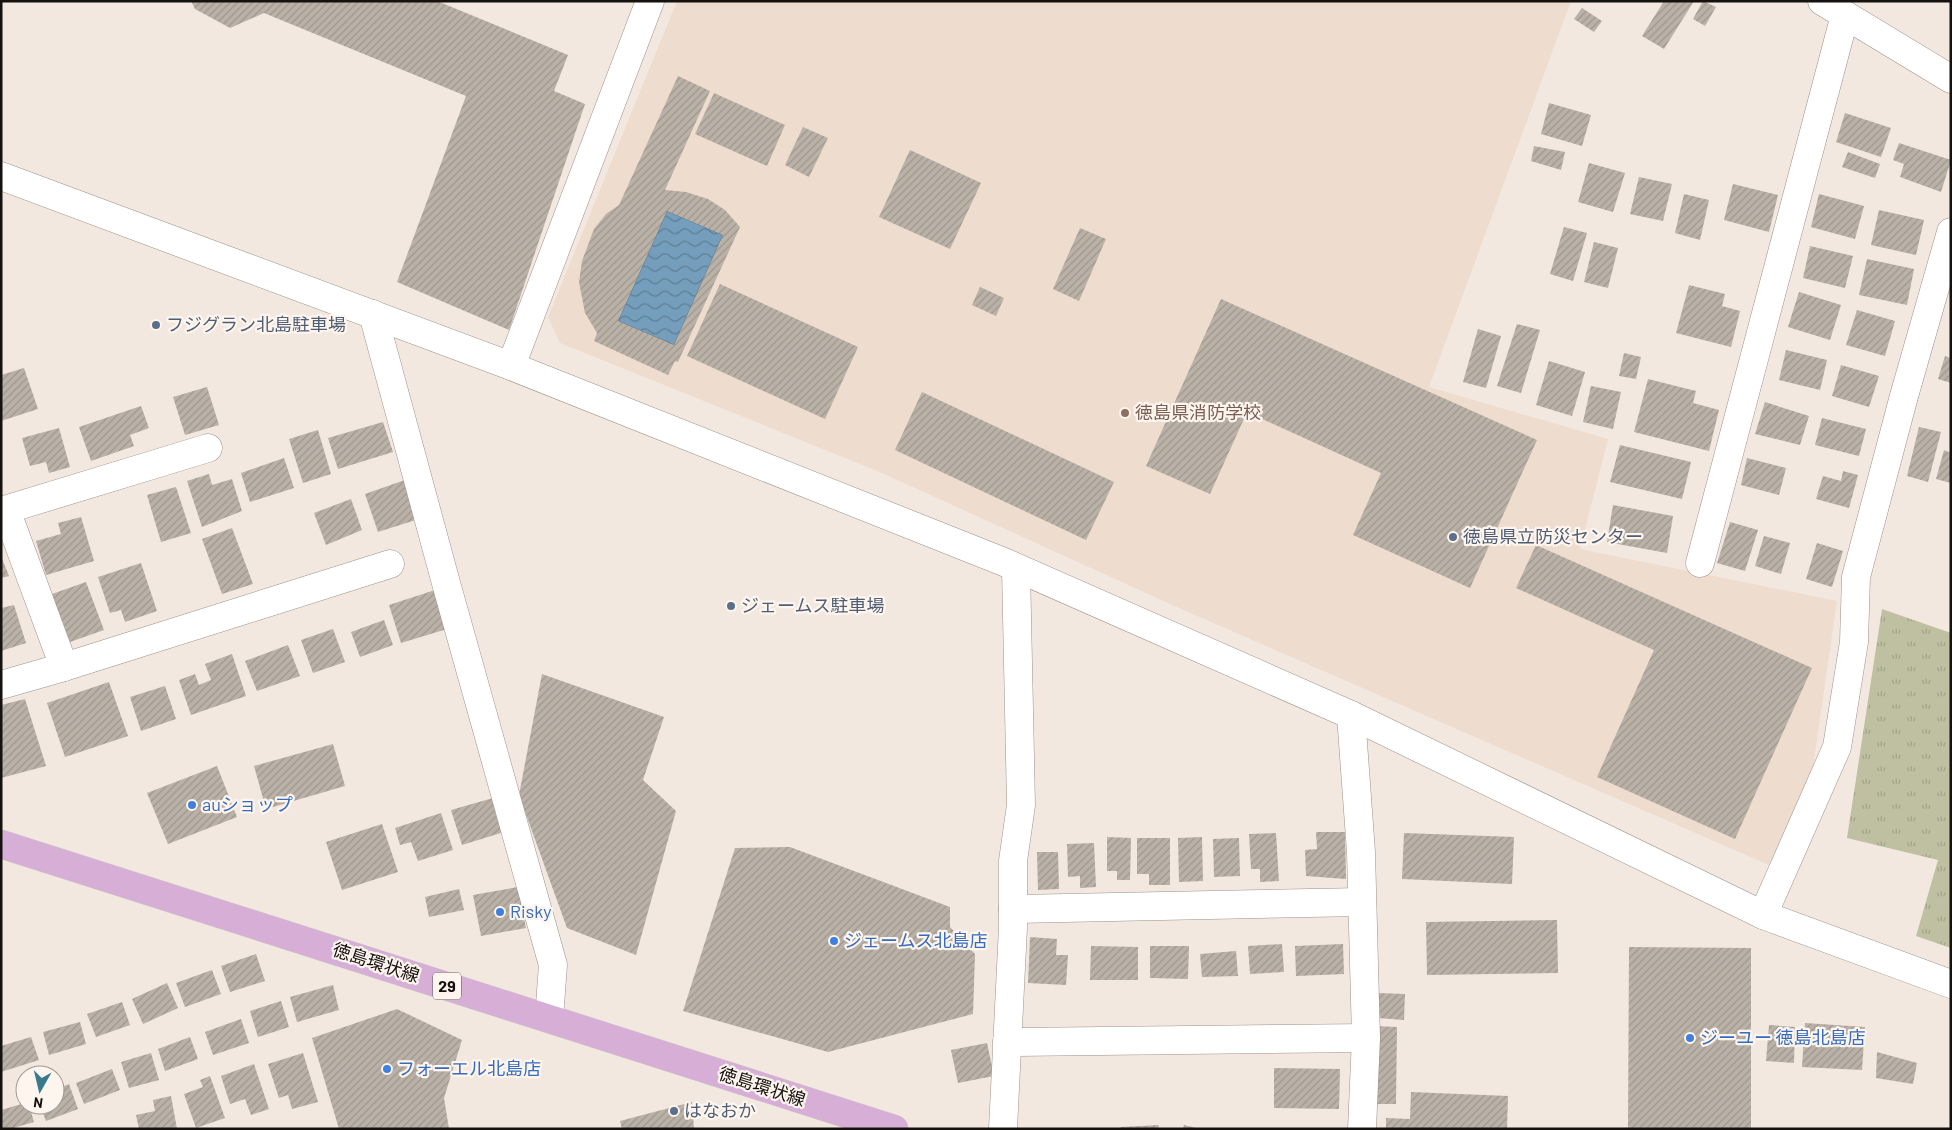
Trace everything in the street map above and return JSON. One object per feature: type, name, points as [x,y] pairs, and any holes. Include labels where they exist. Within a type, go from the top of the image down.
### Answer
[{"type":"main road","name":"徳島環状線","points":[[1,844],[894,1129]]},
{"type":"street","points":[[511,366],[650,1]]},
{"type":"street","points":[[1822,1],[1951,79]]},
{"type":"street","points":[[1700,563],[1845,15]]},
{"type":"street","points":[[1,176],[511,366],[1016,568],[1351,715],[1763,915],[1951,984]]},
{"type":"street","points":[[1763,915],[1837,747],[1854,642],[1856,577],[1951,232]]},
{"type":"street","points":[[373,314],[552,966],[549,1018]]},
{"type":"street","points":[[64,667],[4,510],[208,448]]},
{"type":"street","points":[[1,685],[64,667],[390,564]]},
{"type":"street","points":[[1004,1129],[1006,1042],[1013,909],[1013,861],[1021,805],[1016,568]]},
{"type":"street","points":[[1351,715],[1361,852],[1366,1038],[1362,1129]]},
{"type":"street","points":[[1013,909],[1362,902]]},
{"type":"street","points":[[1006,1042],[1366,1038]]},
{"type":"shaded area","name":"徳島県消防学校","points":[[677,1],[1571,1],[1429,387],[1608,439],[1580,549],[1837,601],[1804,829],[1769,865],[1179,608],[882,473],[560,343],[548,317]]},
{"type":"green space","points":[[1882,609],[1951,633],[1951,948],[1916,936],[1938,860],[1847,838]]},
{"type":"water","points":[[667,211],[723,235],[674,345],[618,321]]},
{"type":"building","points":[[191,1],[437,1],[568,55],[554,91],[585,104],[509,330],[397,282],[466,96],[264,13],[230,28],[195,9]]},
{"type":"building","points":[[1664,1],[1694,1],[1664,49],[1642,36]]},
{"type":"building","points":[[1703,1],[1716,7],[1705,26],[1693,19]]},
{"type":"building","points":[[1582,8],[1602,21],[1594,32],[1574,19]]},
{"type":"building","points":[[678,76],[710,91],[665,190],[686,192],[708,199],[725,210],[740,227],[678,362],[675,361],[668,375],[594,341],[597,333],[585,313],[579,282],[582,261],[594,229],[606,214],[619,205]],"holes":[[[667,211],[723,235],[674,345],[618,321]]]},
{"type":"building","points":[[714,93],[785,125],[767,166],[695,134]]},
{"type":"building","points":[[1549,103],[1591,115],[1582,146],[1541,134]]},
{"type":"building","points":[[1845,113],[1891,128],[1881,157],[1836,142]]},
{"type":"building","points":[[803,127],[828,138],[809,177],[785,165]]},
{"type":"building","points":[[1899,143],[1951,160],[1941,192],[1900,177],[1904,164],[1893,160]]},
{"type":"building","points":[[1534,146],[1565,152],[1561,170],[1531,161]]},
{"type":"building","points":[[910,150],[981,183],[950,249],[879,217]]},
{"type":"building","points":[[1848,152],[1880,164],[1875,178],[1842,167]]},
{"type":"building","points":[[1589,163],[1625,173],[1613,212],[1578,202]]},
{"type":"building","points":[[1639,177],[1672,184],[1663,221],[1630,214]]},
{"type":"building","points":[[1733,184],[1778,195],[1769,232],[1724,220]]},
{"type":"building","points":[[1684,194],[1709,200],[1700,240],[1675,233]]},
{"type":"building","points":[[1819,194],[1864,206],[1855,239],[1811,227]]},
{"type":"building","points":[[1879,210],[1924,220],[1916,255],[1871,245]]},
{"type":"building","points":[[1564,227],[1587,233],[1573,281],[1550,274]]},
{"type":"building","points":[[1080,228],[1106,239],[1079,301],[1053,289]]},
{"type":"building","points":[[1594,242],[1618,248],[1608,288],[1584,282]]},
{"type":"building","points":[[1810,246],[1853,256],[1845,288],[1803,278]]},
{"type":"building","points":[[1867,259],[1914,269],[1907,305],[1859,295]]},
{"type":"building","points":[[720,284],[858,347],[825,419],[687,356]]},
{"type":"building","points":[[1689,285],[1725,294],[1722,306],[1740,311],[1731,347],[1676,333]]},
{"type":"building","points":[[980,287],[1004,298],[996,316],[972,305]]},
{"type":"building","points":[[1799,292],[1841,305],[1830,340],[1788,327]]},
{"type":"building","points":[[1221,299],[1537,440],[1470,588],[1353,535],[1381,473],[1247,412],[1210,494],[1146,466]]},
{"type":"building","points":[[1857,310],[1895,321],[1885,356],[1846,345]]},
{"type":"building","points":[[1517,324],[1540,330],[1521,393],[1497,386]]},
{"type":"building","points":[[1478,329],[1501,336],[1486,388],[1463,382]]},
{"type":"building","points":[[1786,350],[1827,360],[1820,390],[1779,380]]},
{"type":"building","points":[[1624,353],[1641,357],[1636,379],[1619,376]]},
{"type":"building","points":[[1945,356],[1951,358],[1951,383],[1938,379]]},
{"type":"building","points":[[1549,361],[1585,372],[1572,416],[1536,405]]},
{"type":"building","points":[[1841,365],[1879,376],[1869,407],[1832,396]]},
{"type":"building","points":[[24,368],[38,409],[1,421],[1,375]]},
{"type":"building","points":[[1648,379],[1696,391],[1693,403],[1719,410],[1709,451],[1634,432]]},
{"type":"building","points":[[1591,386],[1621,392],[1613,429],[1583,422]]},
{"type":"building","points":[[207,387],[219,425],[185,435],[173,397]]},
{"type":"building","points":[[922,392],[1114,482],[1086,540],[895,450]]},
{"type":"building","points":[[1765,402],[1809,416],[1800,445],[1755,434]]},
{"type":"building","points":[[141,406],[149,428],[130,435],[134,446],[91,461],[79,427]]},
{"type":"building","points":[[1822,418],[1866,429],[1859,456],[1815,445]]},
{"type":"building","points":[[383,422],[393,452],[338,469],[328,438]]},
{"type":"building","points":[[1919,427],[1941,432],[1928,482],[1907,476]]},
{"type":"building","points":[[59,428],[70,467],[49,473],[46,462],[30,466],[22,438]]},
{"type":"building","points":[[318,430],[331,474],[303,483],[289,439]]},
{"type":"building","points":[[1620,445],[1691,462],[1682,499],[1610,482]]},
{"type":"building","points":[[1944,450],[1951,453],[1951,483],[1936,479]]},
{"type":"building","points":[[284,458],[294,488],[250,502],[241,473]]},
{"type":"building","points":[[1747,458],[1786,468],[1779,495],[1741,485]]},
{"type":"building","points":[[1843,471],[1858,475],[1849,508],[1816,499],[1823,476],[1841,481]]},
{"type":"building","points":[[209,474],[212,485],[232,479],[242,511],[202,527],[187,481]]},
{"type":"building","points":[[405,480],[419,519],[378,532],[365,494]]},
{"type":"building","points":[[176,487],[191,533],[161,542],[147,495]]},
{"type":"building","points":[[351,499],[362,530],[326,545],[314,513]]},
{"type":"building","points":[[1613,505],[1673,516],[1667,553],[1607,542]]},
{"type":"building","points":[[81,517],[94,561],[46,575],[36,541],[61,534],[58,523]]},
{"type":"building","points":[[1730,522],[1758,530],[1745,571],[1717,563]]},
{"type":"building","points":[[232,528],[253,584],[222,594],[202,539]]},
{"type":"building","points":[[1764,536],[1790,543],[1781,574],[1755,566]]},
{"type":"building","points":[[1817,543],[1843,551],[1832,587],[1806,579]]},
{"type":"building","points":[[1536,545],[1812,668],[1735,839],[1597,777],[1654,650],[1516,588]]},
{"type":"building","points":[[1,556],[9,576],[1,578]]},
{"type":"building","points":[[141,563],[157,611],[125,622],[121,610],[110,613],[98,577]]},
{"type":"building","points":[[86,582],[104,630],[70,642],[52,594]]},
{"type":"building","points":[[435,590],[447,629],[401,643],[389,605]]},
{"type":"building","points":[[14,605],[26,643],[1,651],[1,608]]},
{"type":"building","points":[[384,620],[393,645],[360,657],[351,632]]},
{"type":"building","points":[[333,629],[345,662],[313,673],[301,640]]},
{"type":"building","points":[[288,645],[300,676],[257,691],[245,661]]},
{"type":"building","points":[[232,654],[246,696],[191,715],[179,680],[195,674],[199,685],[211,680],[205,664]]},
{"type":"building","points":[[542,674],[664,717],[643,780],[676,811],[636,955],[567,928],[519,795]]},
{"type":"building","points":[[109,682],[128,736],[65,757],[47,703]]},
{"type":"building","points":[[165,686],[176,719],[141,731],[130,697]]},
{"type":"building","points":[[25,699],[46,766],[1,778],[1,705]]},
{"type":"building","points":[[333,744],[345,786],[266,809],[254,766]]},
{"type":"building","name":"auショップ","points":[[217,766],[237,817],[168,844],[147,793]]},
{"type":"building","points":[[493,798],[504,832],[462,845],[451,810]]},
{"type":"building","points":[[441,813],[453,850],[418,861],[411,842],[400,845],[395,828]]},
{"type":"building","points":[[382,824],[398,872],[342,890],[326,842]]},
{"type":"building","points":[[1316,832],[1345,832],[1346,879],[1306,876],[1305,850],[1317,849]]},
{"type":"building","points":[[1276,833],[1279,881],[1260,882],[1260,869],[1251,869],[1249,834]]},
{"type":"building","points":[[1404,833],[1514,837],[1512,884],[1402,879]]},
{"type":"building","points":[[1107,837],[1131,838],[1130,880],[1117,880],[1117,871],[1107,871]]},
{"type":"building","points":[[1202,837],[1203,881],[1179,882],[1178,838]]},
{"type":"building","points":[[1137,838],[1170,838],[1170,885],[1149,885],[1149,874],[1137,874]]},
{"type":"building","points":[[1239,838],[1240,876],[1214,877],[1213,839]]},
{"type":"building","points":[[1094,843],[1096,887],[1080,888],[1080,876],[1068,877],[1067,844]]},
{"type":"building","name":"ジェームス北島店","points":[[790,847],[950,907],[950,927],[975,954],[973,1014],[828,1052],[683,1011],[735,848]]},
{"type":"building","points":[[1037,852],[1058,852],[1059,889],[1038,890]]},
{"type":"building","name":"Risky","points":[[518,887],[526,928],[481,936],[473,895]]},
{"type":"building","points":[[459,889],[464,910],[429,917],[425,897]]},
{"type":"building","points":[[1557,920],[1558,973],[1427,975],[1426,922]]},
{"type":"building","points":[[1030,937],[1057,939],[1056,955],[1068,955],[1066,985],[1028,983]]},
{"type":"building","points":[[1282,944],[1284,972],[1250,974],[1248,946]]},
{"type":"building","points":[[1343,944],[1344,974],[1296,976],[1295,946]]},
{"type":"building","points":[[1091,946],[1138,947],[1138,980],[1090,980]]},
{"type":"building","points":[[1150,946],[1189,946],[1188,979],[1150,978]]},
{"type":"building","name":"ジーユー 徳島北島店","points":[[1629,947],[1751,948],[1751,1129],[1628,1129]]},
{"type":"building","points":[[1236,951],[1238,976],[1202,977],[1200,954]]},
{"type":"building","points":[[256,954],[265,981],[230,992],[221,966]]},
{"type":"building","points":[[212,970],[221,994],[185,1007],[176,983]]},
{"type":"building","points":[[167,983],[178,1008],[143,1024],[132,999]]},
{"type":"building","points":[[333,985],[339,1010],[297,1022],[290,997]]},
{"type":"building","points":[[1378,993],[1405,994],[1404,1020],[1378,1018]]},
{"type":"building","points":[[281,1001],[289,1027],[258,1037],[250,1011]]},
{"type":"building","points":[[122,1002],[130,1025],[96,1037],[87,1014]]},
{"type":"building","name":"フォーエル北島店","points":[[397,1009],[462,1040],[444,1098],[449,1129],[339,1129],[312,1038]]},
{"type":"building","points":[[241,1019],[249,1043],[213,1055],[205,1032]]},
{"type":"building","points":[[80,1022],[86,1044],[49,1055],[43,1032]]},
{"type":"building","points":[[1805,1023],[1865,1027],[1862,1070],[1802,1067]]},
{"type":"building","points":[[1769,1025],[1795,1027],[1794,1063],[1766,1061]]},
{"type":"building","points":[[1374,1026],[1397,1027],[1396,1104],[1374,1104]]},
{"type":"building","points":[[31,1037],[39,1060],[23,1065],[15,1065],[15,1068],[1,1072],[1,1046]]},
{"type":"building","points":[[190,1037],[198,1059],[165,1071],[158,1049]]},
{"type":"building","points":[[987,1043],[994,1076],[958,1083],[951,1050]]},
{"type":"building","points":[[1877,1052],[1917,1063],[1913,1084],[1876,1078]]},
{"type":"building","points":[[151,1053],[159,1080],[129,1088],[121,1062]]},
{"type":"building","points":[[303,1053],[318,1102],[292,1109],[288,1095],[279,1098],[268,1064]]},
{"type":"building","points":[[254,1064],[269,1109],[251,1115],[245,1099],[230,1104],[221,1076]]},
{"type":"building","points":[[1274,1068],[1340,1069],[1339,1109],[1274,1108]]},
{"type":"building","points":[[112,1069],[120,1090],[84,1104],[76,1083]]},
{"type":"building","points":[[210,1076],[225,1118],[196,1128],[184,1094],[203,1087],[200,1080]]},
{"type":"building","points":[[69,1084],[78,1109],[65,1114],[65,1086]]},
{"type":"building","points":[[1411,1092],[1508,1096],[1507,1129],[1386,1129],[1386,1118],[1410,1119]]},
{"type":"building","points":[[171,1096],[177,1129],[139,1129],[136,1115],[155,1111],[153,1100]]},
{"type":"building","name":"はなおか","points":[[692,1102],[694,1129],[622,1129],[620,1121]]},
{"type":"building","points":[[15,1106],[15,1115],[32,1115],[34,1122],[10,1129],[1,1129],[1,1110]]},
{"type":"building","points":[[44,1115],[62,1115],[46,1121]]},
{"type":"building","points":[[1159,1125],[1158,1129],[1120,1129],[1121,1127]]},
{"type":"building","points":[[1184,1125],[1196,1128],[1196,1129],[1183,1129]]},
{"type":"place","name":"フジグラン北島駐車場","points":[[156,325]]},
{"type":"place","name":"徳島県消防学校","points":[[1125,413]]},
{"type":"place","name":"徳島県立防災センター","points":[[1453,537]]},
{"type":"place","name":"ジェームス駐車場","points":[[731,606]]},
{"type":"place","name":"auショップ","points":[[192,805]]},
{"type":"place","name":"Risky","points":[[500,912]]},
{"type":"place","name":"ジェームス北島店","points":[[834,941]]},
{"type":"place","name":"ジーユー 徳島北島店","points":[[1690,1038]]},
{"type":"place","name":"フォーエル北島店","points":[[387,1069]]},
{"type":"place","name":"はなおか","points":[[674,1111]]}]
